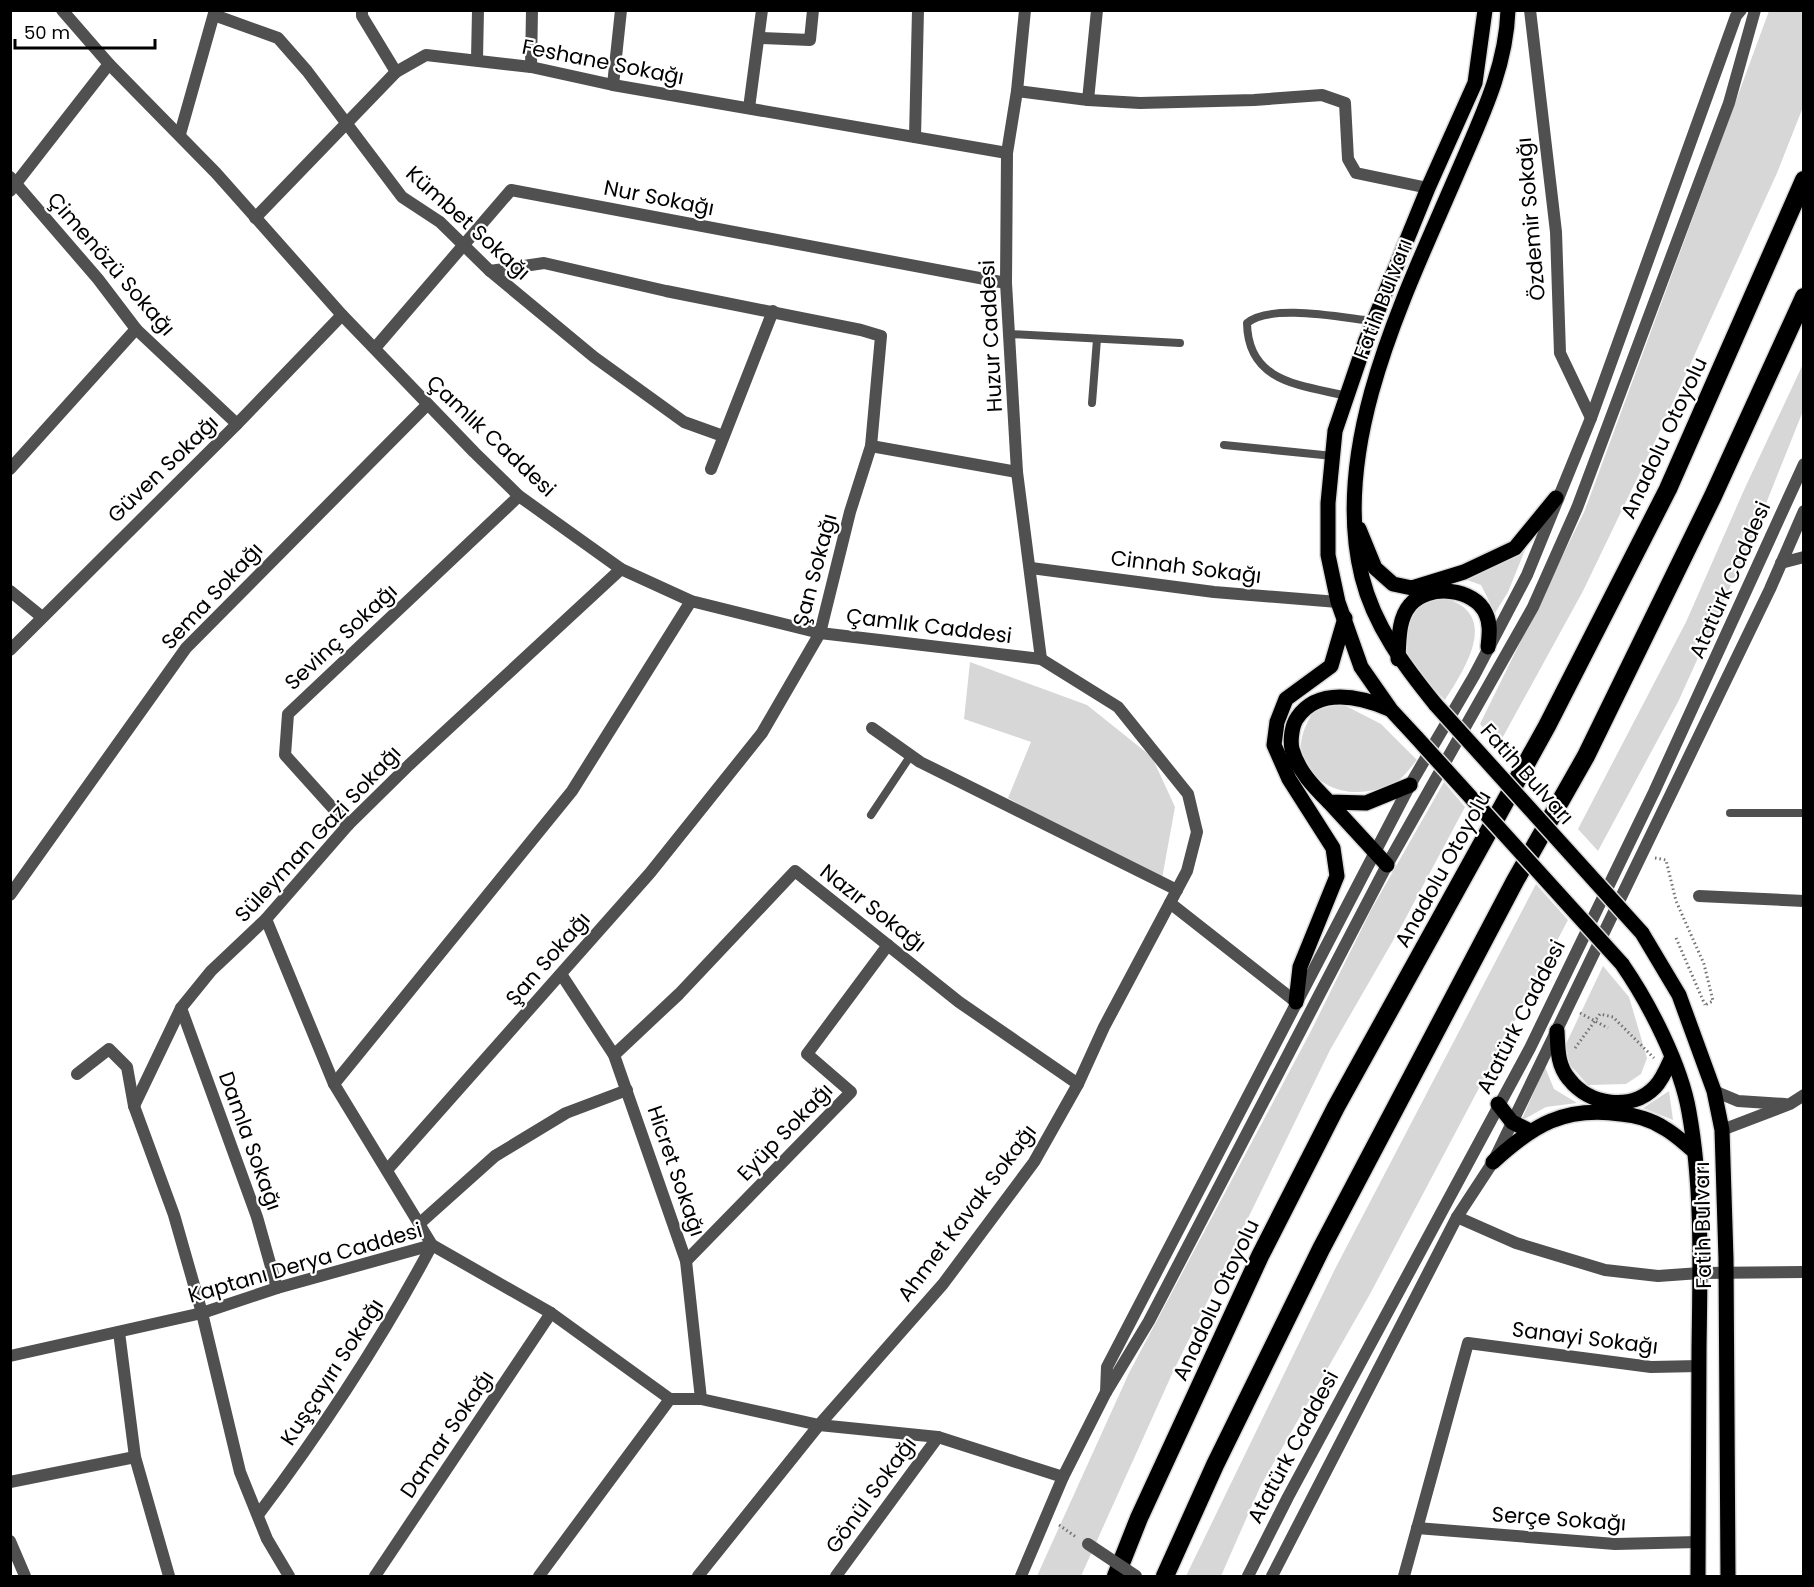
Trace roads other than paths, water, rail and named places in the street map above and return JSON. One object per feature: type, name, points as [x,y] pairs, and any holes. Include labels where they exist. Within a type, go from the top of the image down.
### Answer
[{"type":"highway","name":"Anadolu Otoyolu","points":[[1116,1576],[1139,1518],[1281,1213],[1336,1107],[1547,726],[1668,489],[1803,180]]},
{"type":"highway","points":[[1165,1576],[1215,1465],[1321,1249],[1515,881],[1586,756],[1713,496],[1803,297]]},
{"type":"main road","name":"Fatih Bulvarı","points":[[1485,10],[1475,84],[1428,188],[1373,321],[1335,432],[1328,503],[1328,555],[1338,602],[1361,667],[1392,710],[1622,964],[1647,1000],[1668,1064],[1689,1110],[1694,1151],[1700,1273],[1698,1576]]},
{"type":"main road","name":"Fatih Bulvarı","points":[[1508,10],[1507,29],[1497,81],[1409,285],[1379,366],[1358,444],[1356,550],[1362,579],[1384,633],[1398,659],[1436,705],[1642,933],[1679,995],[1714,1091],[1722,1130],[1726,1272],[1728,1576]]},
{"type":"main road","points":[[1355,519],[1375,568],[1394,584],[1412,588],[1464,572],[1515,548],[1556,498]]},
{"type":"main road","points":[[1398,659],[1402,620],[1410,604],[1424,595],[1445,591],[1462,594],[1477,601],[1486,613],[1490,628],[1488,647]]},
{"type":"main road","points":[[1296,1002],[1300,967],[1337,876],[1333,848],[1288,779],[1274,745],[1277,723],[1287,699],[1331,666],[1345,618]]},
{"type":"main road","points":[[1387,865],[1307,779],[1292,748],[1293,724],[1305,706],[1321,699],[1359,698],[1392,710]]},
{"type":"main road","points":[[1329,802],[1366,803],[1410,785]]},
{"type":"main road","points":[[1557,1031],[1558,1058],[1567,1078],[1583,1094],[1604,1102],[1623,1102],[1645,1095],[1656,1086],[1668,1064]]},
{"type":"main road","points":[[1498,1104],[1512,1122],[1530,1131]]},
{"type":"main road","points":[[1493,1162],[1530,1131],[1557,1117],[1600,1111],[1632,1115],[1663,1126],[1694,1151]]},
{"type":"street","name":"Çamlık Caddesi","points":[[62,10],[109,64],[180,134],[342,315],[427,405],[519,496],[621,569],[691,601],[820,633],[1041,659],[1118,707],[1188,794]]},
{"type":"street","points":[[362,10],[362,16],[396,72]]},
{"type":"street","points":[[477,59],[478,10]]},
{"type":"street","points":[[531,67],[532,10]]},
{"type":"street","points":[[613,85],[621,10]]},
{"type":"street","points":[[749,108],[762,10]]},
{"type":"street","points":[[759,38],[810,40],[813,10]]},
{"type":"street","points":[[915,137],[918,10]]},
{"type":"street","name":"Huzur Caddesi","points":[[1025,10],[1017,91],[1007,153],[1006,283],[1017,472],[1041,659]]},
{"type":"street","points":[[1088,100],[1097,10]]},
{"type":"street","name":"Özdemir Sokağı","points":[[1530,10],[1556,232],[1560,353],[1591,418]]},
{"type":"street","points":[[1106,1394],[1107,1367],[1410,785],[1474,676],[1527,574],[1556,498],[1591,418],[1736,16],[1741,10]]},
{"type":"street","points":[[1021,1576],[1063,1477],[1106,1394],[1149,1321],[1387,865],[1533,607],[1577,508],[1729,103],[1755,10]]},
{"type":"street","points":[[180,134],[214,13]]},
{"type":"street","name":"Kümbet Sokağı","points":[[214,13],[278,38],[402,197],[440,222],[490,271],[594,357],[684,422],[723,436]]},
{"type":"street","name":"Feshane Sokağı","points":[[255,218],[396,72],[426,55],[477,59],[531,67],[613,85],[1007,153]]},
{"type":"street","points":[[13,184],[109,64]]},
{"type":"street","points":[[1017,91],[1088,100],[1219,101],[1322,95],[1345,103],[1348,159],[1356,173],[1428,188]]},
{"type":"street","name":"Çimenözü Sokağı","points":[[13,184],[98,279],[136,329],[237,424]]},
{"type":"street","name":"Nur Sokağı","points":[[375,348],[512,190],[1006,283]]},
{"type":"street","name":"Şan Sokağı","points":[[387,1170],[650,873],[762,733],[820,633],[850,512],[871,446],[881,336],[544,263],[490,271]]},
{"type":"street","points":[[711,469],[772,311]]},
{"type":"street","name":"Güven Sokağı","points":[[10,650],[237,424],[342,315]]},
{"type":"street","points":[[10,469],[136,329]]},
{"type":"street","name":"Sema Sokağı","points":[[10,896],[186,648],[427,405]]},
{"type":"street","points":[[1577,508],[1577,493],[1595,444],[1591,418]]},
{"type":"street","points":[[871,446],[1017,472]]},
{"type":"street","name":"Atatürk Caddesi","points":[[1248,1576],[1288,1497],[1530,1048],[1654,792],[1803,464]]},
{"type":"street","name":"Sevinç Sokağı","points":[[348,825],[285,755],[288,714],[519,496]]},
{"type":"street","name":"Atatürk Caddesi","points":[[1272,1576],[1456,1216],[1493,1162],[1781,563],[1803,511]]},
{"type":"street","points":[[1781,563],[1803,557]]},
{"type":"street","name":"Cinnah Sokağı","points":[[1031,568],[1214,592],[1338,602]]},
{"type":"street","name":"Süleyman Gazi Sokağı","points":[[134,1106],[181,1008],[211,971],[266,919],[348,825],[409,765],[621,569]]},
{"type":"street","points":[[10,591],[42,617]]},
{"type":"street","points":[[334,1084],[572,791],[691,601]]},
{"type":"street","points":[[872,728],[911,755],[1177,890]]},
{"type":"street","name":"Ahmet Kavak Sokağı","points":[[698,1576],[819,1425],[943,1284],[1034,1162],[1078,1084],[1104,1027],[1187,871],[1197,832],[1188,794]]},
{"type":"street","name":"Nazır Sokağı","points":[[614,1055],[679,994],[795,871],[960,1002],[1078,1084]]},
{"type":"street","points":[[1699,896],[1803,901]]},
{"type":"street","points":[[1170,903],[1296,1002]]},
{"type":"street","points":[[266,919],[334,1084],[432,1245]]},
{"type":"street","name":"Eyüp Sokağı","points":[[686,1261],[851,1092],[807,1054],[888,945]]},
{"type":"street","name":"Hicret Sokağı","points":[[561,974],[614,1055],[686,1261],[701,1399]]},
{"type":"street","name":"Damla Sokağı","points":[[181,1008],[257,1217],[277,1288]]},
{"type":"street","points":[[77,1074],[109,1049],[127,1067],[134,1106],[174,1215],[202,1313],[240,1472],[267,1539],[289,1576]]},
{"type":"street","points":[[419,1224],[495,1156],[567,1113],[627,1089]]},
{"type":"street","points":[[1714,1091],[1738,1101],[1790,1104]]},
{"type":"street","points":[[1722,1130],[1790,1104],[1803,1095]]},
{"type":"street","points":[[1456,1216],[1516,1243],[1605,1270],[1658,1276],[1726,1272],[1803,1272]]},
{"type":"street","name":"Kaptanı Derya Caddesi","points":[[10,1356],[202,1313],[277,1288],[432,1245],[551,1313],[670,1399]]},
{"type":"street","name":"Kuşçayırı Sokağı","points":[[258,1515],[301,1458],[412,1282],[432,1245]]},
{"type":"street","name":"Damar Sokağı","points":[[375,1576],[551,1313]]},
{"type":"street","points":[[119,1332],[135,1457],[169,1576]]},
{"type":"street","name":"Sanayi Sokağı","points":[[1417,1528],[1467,1343],[1651,1367],[1699,1366]]},
{"type":"street","points":[[539,1576],[670,1399],[701,1399],[819,1425],[938,1437],[1063,1477]]},
{"type":"street","name":"Gönül Sokağı","points":[[837,1576],[938,1437]]},
{"type":"street","points":[[10,1482],[135,1457]]},
{"type":"street","points":[[1404,1576],[1417,1528]]},
{"type":"street","name":"Serçe Sokağı","points":[[1417,1528],[1615,1544],[1698,1542]]},
{"type":"street","points":[[10,1541],[25,1576]]},
{"type":"street","points":[[1088,1544],[1136,1576]]},
{"type":"lane","points":[[1347,396],[1284,381],[1272,375],[1254,356],[1247,323],[1262,316],[1281,314],[1373,321]]},
{"type":"lane","points":[[1009,334],[1180,343]]},
{"type":"lane","points":[[1092,403],[1097,339]]},
{"type":"lane","points":[[1224,446],[1332,456]]},
{"type":"lane","points":[[871,814],[911,755]]},
{"type":"lane","points":[[1730,813],[1803,813]]}]
